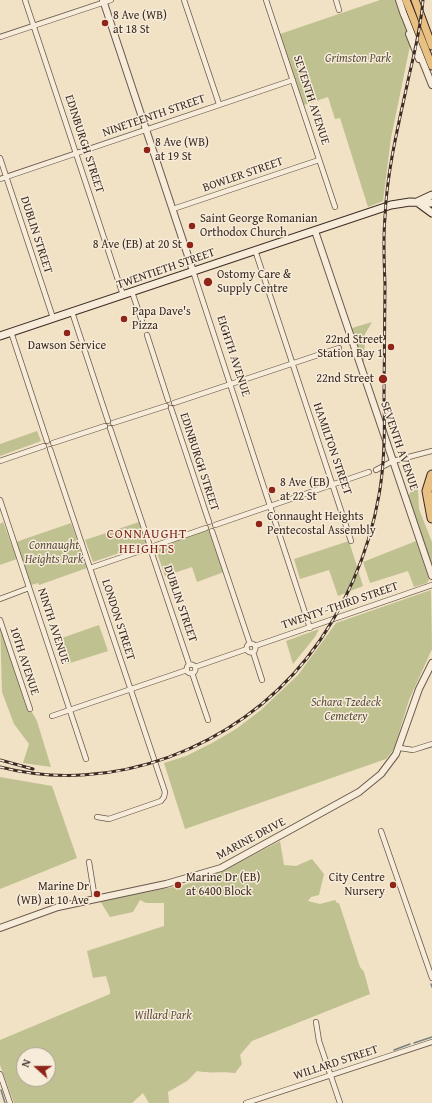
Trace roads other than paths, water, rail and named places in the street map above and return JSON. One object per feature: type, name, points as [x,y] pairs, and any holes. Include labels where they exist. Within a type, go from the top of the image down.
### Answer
[{"type":"highway","points":[[432,475],[428,491],[432,518]]},
{"type":"main road","points":[[406,0],[429,67]]},
{"type":"main road","points":[[415,0],[432,46]]},
{"type":"main road","points":[[432,195],[417,202],[432,213]]},
{"type":"main road","name":"TWENTIETH STREET","points":[[0,336],[391,205],[417,202],[432,203]]},
{"type":"street","name":"EDINBURGH STREET","points":[[25,0],[123,295]]},
{"type":"street","points":[[0,37],[103,1],[111,0]]},
{"type":"street","points":[[184,0],[219,104]]},
{"type":"street","name":"SEVENTH AVENUE","points":[[266,0],[335,207]]},
{"type":"street","points":[[336,0],[339,10]]},
{"type":"street","points":[[399,0],[403,12],[429,67],[432,85]]},
{"type":"street","name":"EIGHTH AVENUE","points":[[103,1],[231,384],[310,628]]},
{"type":"street","name":"NINETEENTH STREET","points":[[0,179],[292,80]]},
{"type":"street","name":"DUBLIN STREET","points":[[0,158],[53,318]]},
{"type":"street","name":"BOWLER STREET","points":[[173,209],[319,160]]},
{"type":"street","name":"SEVENTH AVENUE","points":[[315,231],[432,576]]},
{"type":"street","name":"HAMILTON STREET","points":[[254,250],[351,541]]},
{"type":"street","points":[[132,292],[144,326]]},
{"type":"street","points":[[72,312],[108,420],[113,423]]},
{"type":"street","points":[[0,461],[44,446],[47,441],[11,332]]},
{"type":"street","name":"EDINBURGH STREET","points":[[147,335],[168,400]]},
{"type":"street","points":[[110,428],[113,423],[166,406],[171,408],[174,403],[339,348]]},
{"type":"street","points":[[166,406],[168,400],[174,403]]},
{"type":"street","name":"EDINBURGH STREET","points":[[171,408],[209,522]]},
{"type":"street","points":[[105,426],[108,420]]},
{"type":"street","points":[[47,441],[53,443],[105,426],[110,428],[149,543],[153,548]]},
{"type":"street","points":[[44,446],[50,449],[53,443]]},
{"type":"street","name":"LONDON STREET","points":[[50,449],[165,792],[161,801],[109,819],[97,817]]},
{"type":"street","points":[[376,470],[393,461],[432,451]]},
{"type":"street","points":[[212,531],[215,525],[369,472]]},
{"type":"street","name":"NINTH AVENUE","points":[[0,500],[86,759]]},
{"type":"street","points":[[90,568],[146,548],[153,548],[206,528],[209,522],[212,522],[215,525]]},
{"type":"street","points":[[52,716],[186,670],[189,664],[195,667],[247,649],[250,644],[212,531],[206,528]]},
{"type":"street","points":[[146,548],[149,543]]},
{"type":"street","name":"DUBLIN STREET","points":[[153,548],[189,664]]},
{"type":"street","name":"TWENTY-THIRD STREET","points":[[255,646],[432,585]]},
{"type":"street","points":[[0,599],[30,588]]},
{"type":"street","name":"10TH AVENUE","points":[[0,620],[30,709]]},
{"type":"street","points":[[250,644],[255,646],[256,649],[252,652]]},
{"type":"street","points":[[247,649],[252,652],[262,680]]},
{"type":"street","name":"MARINE DRIVE","points":[[0,928],[36,914],[95,899],[178,881],[221,868],[367,787],[386,768],[400,748],[419,689],[432,663]]},
{"type":"street","points":[[192,673],[195,670],[195,667]]},
{"type":"street","points":[[186,670],[192,673],[208,720]]},
{"type":"street","points":[[400,748],[413,750],[432,744]]},
{"type":"street","points":[[381,831],[432,978]]},
{"type":"street","points":[[89,862],[95,899]]},
{"type":"street","points":[[316,1022],[319,1041],[340,1103]]},
{"type":"street","name":"WILLARD STREET","points":[[246,1103],[432,1042]]},
{"type":"street","points":[[0,1074],[10,1103]]},
{"type":"waterway","points":[[414,1043],[432,1037]]},
{"type":"waterway","points":[[394,1050],[410,1044]]},
{"type":"waterway","points":[[1,1090],[5,1103]]},
{"type":"railway","points":[[0,767],[42,774],[85,775],[128,769],[169,757],[208,740],[245,717],[278,690],[307,658],[332,621],[362,560],[375,517],[381,483],[384,434],[384,226],[386,199],[394,146],[418,38],[423,0]]},
{"type":"railway","points":[[0,760],[33,769]]},
{"type":"place","name":"8 Ave (WB) at 18 St","points":[[105,23]]},
{"type":"place","name":"8 Ave (WB) at 19 St","points":[[147,150]]},
{"type":"place","name":"Saint George Romanian Orthodox Church","points":[[192,226]]},
{"type":"place","name":"8 Ave (EB) at 20 St","points":[[190,245]]},
{"type":"place","name":"Ostomy Care & Supply Centre","points":[[208,282]]},
{"type":"place","name":"Papa Dave's Pizza","points":[[124,319]]},
{"type":"place","name":"Dawson Service","points":[[67,333]]},
{"type":"place","name":"22nd Street Station Bay 1","points":[[391,347]]},
{"type":"place","name":"22nd Street","points":[[383,379]]},
{"type":"place","name":"8 Ave (EB) at 22 St","points":[[272,490]]},
{"type":"place","name":"Connaught Heights Pentecostal Assembly","points":[[259,524]]},
{"type":"place","name":"Marine Dr (EB) at 6400 Block","points":[[178,885]]},
{"type":"place","name":"City Centre Nursery","points":[[393,885]]},
{"type":"place","name":"Marine Dr (WB) at 10 Ave","points":[[97,894]]},
{"type":"district","name":"CONNAUGHT HEIGHTS","points":[[147,542]]},
{"type":"park label","name":"Grimston Park","points":[[358,59]]},
{"type":"park label","name":"Connaught Heights Park","points":[[54,553]]},
{"type":"park label","name":"Schara Tzedeck Cemetery","points":[[346,710]]},
{"type":"park label","name":"Willard Park","points":[[163,1016]]}]
